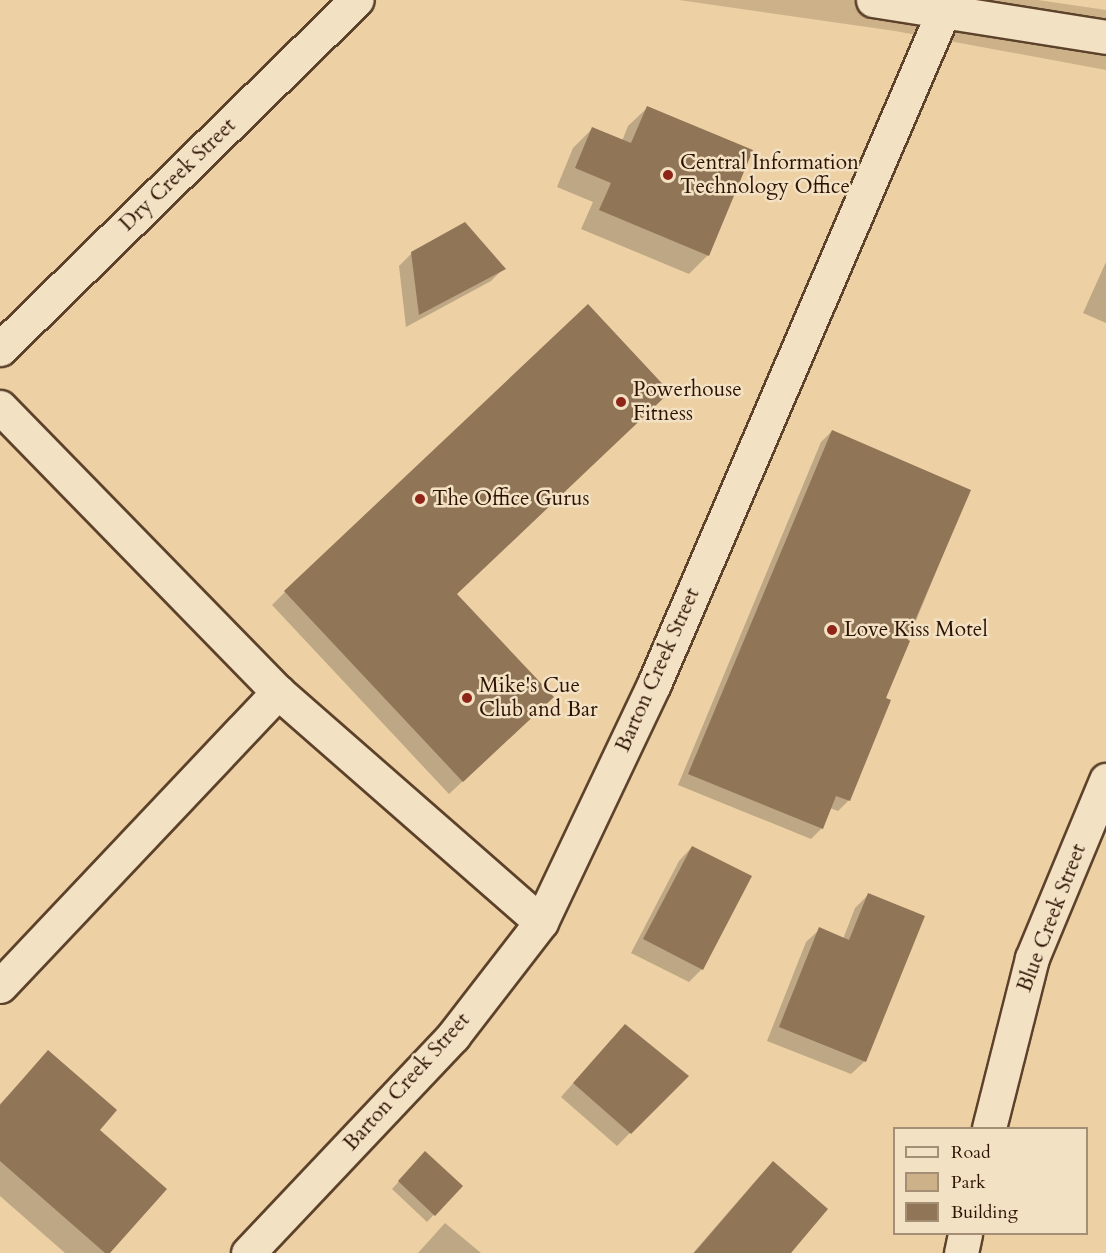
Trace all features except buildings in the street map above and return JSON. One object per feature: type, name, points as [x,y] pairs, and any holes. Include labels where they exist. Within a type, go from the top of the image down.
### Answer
[{"type":"street","name":"Dry Creek Street","points":[[0,349],[356,0]]},
{"type":"street","points":[[873,0],[1106,37]]},
{"type":"street","name":"Barton Creek Street","points":[[248,1253],[453,1036],[541,922],[654,684],[944,10]]},
{"type":"street","points":[[0,407],[278,692],[541,922]]},
{"type":"street","points":[[0,986],[278,692]]},
{"type":"street","name":"Blue Creek Street","points":[[989,1127],[1032,958],[1106,780]]},
{"type":"street","points":[[961,1253],[965,1235]]},
{"type":"green space","points":[[679,0],[1038,0],[1106,10],[1106,70],[895,31]]},
{"type":"place","name":"Central Information Technology Office","points":[[668,175]]},
{"type":"place","name":"Powerhouse Fitness","points":[[621,402]]},
{"type":"place","name":"The Office Gurus","points":[[420,499]]},
{"type":"place","name":"Love Kiss Motel","points":[[832,630]]},
{"type":"place","name":"Mike's Cue Club and Bar","points":[[467,698]]}]
